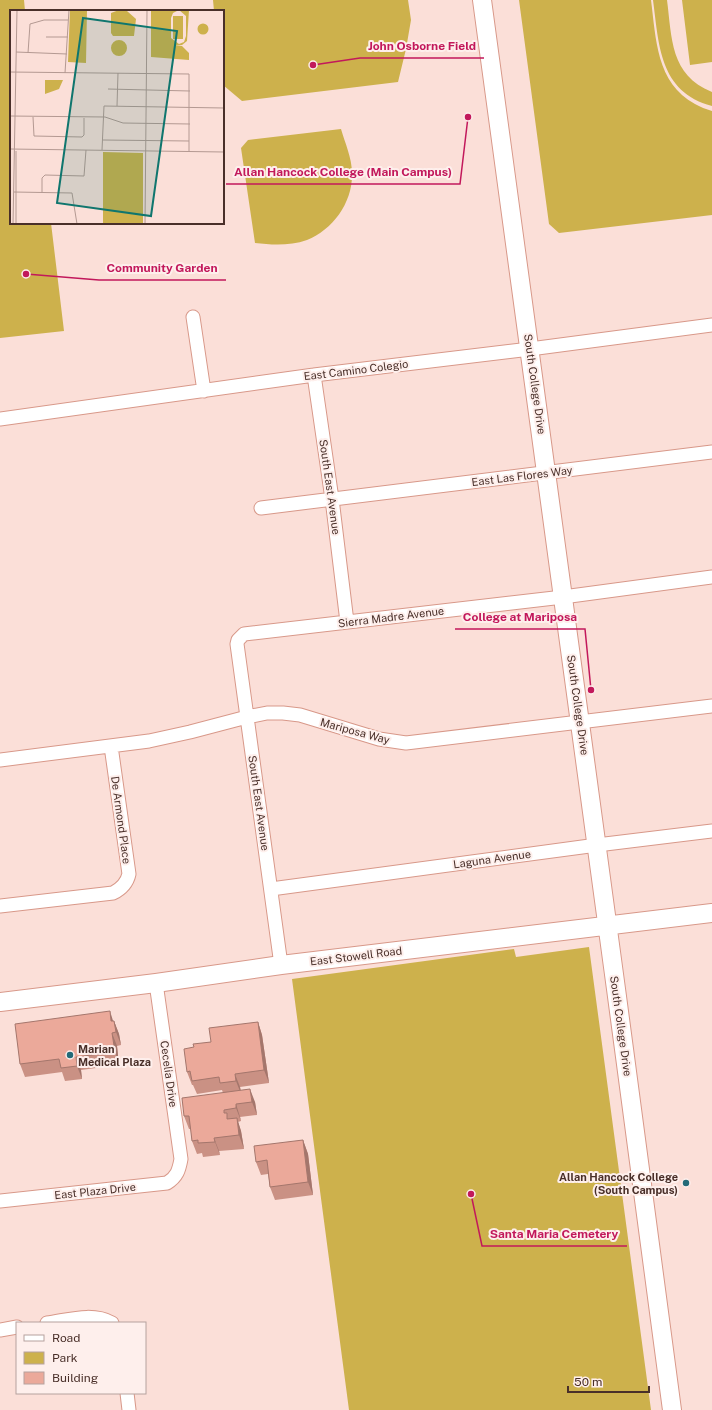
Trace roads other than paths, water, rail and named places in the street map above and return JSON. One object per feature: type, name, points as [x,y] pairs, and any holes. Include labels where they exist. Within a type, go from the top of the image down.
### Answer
[{"type":"street","name":"South College Drive","points":[[482,0],[608,926],[672,1410]]},
{"type":"street","points":[[193,317],[204,391]]},
{"type":"street","name":"East Camino Colegio","points":[[0,419],[314,375],[530,349],[712,324]]},
{"type":"street","name":"South East Avenue","points":[[314,375],[332,499],[347,622]]},
{"type":"street","name":"East Las Flores Way","points":[[261,508],[712,452]]},
{"type":"street","name":"Sierra Madre Avenue","points":[[238,640],[244,634],[563,597],[712,577]]},
{"type":"street","name":"South East Avenue","points":[[238,640],[237,644],[272,889],[281,965]]},
{"type":"street","name":"Mariposa Way","points":[[0,760],[149,740],[190,732],[267,713],[300,715],[379,739],[406,743],[712,706]]},
{"type":"street","name":"De Armond Place","points":[[0,906],[113,893],[122,888],[129,874],[111,746]]},
{"type":"street","name":"Laguna Avenue","points":[[272,889],[712,830]]},
{"type":"street","name":"East Stowell Road","points":[[0,1002],[156,983],[281,965],[712,913]]},
{"type":"street","name":"Cecelia Drive","points":[[156,983],[181,1159],[180,1164]]},
{"type":"street","name":"East Plaza Drive","points":[[0,1201],[167,1183],[174,1179],[179,1171],[180,1164]]},
{"type":"street","points":[[54,1322],[91,1317],[103,1318],[110,1322]]},
{"type":"street","points":[[0,1330],[16,1327]]},
{"type":"street","points":[[127,1394],[129,1410]]},
{"type":"place","name":"John Osborne Field","points":[[313,65]]},
{"type":"place","name":"Allan Hancock College (Main Campus)","points":[[468,117]]},
{"type":"place","name":"Community Garden","points":[[26,274]]},
{"type":"place","name":"College at Mariposa","points":[[591,690]]},
{"type":"place","name":"Marian Medical Plaza","points":[[70,1055]]},
{"type":"place","name":"Allan Hancock College (South Campus)","points":[[686,1183]]},
{"type":"place","name":"Santa Maria Cemetery","points":[[471,1194]]}]
